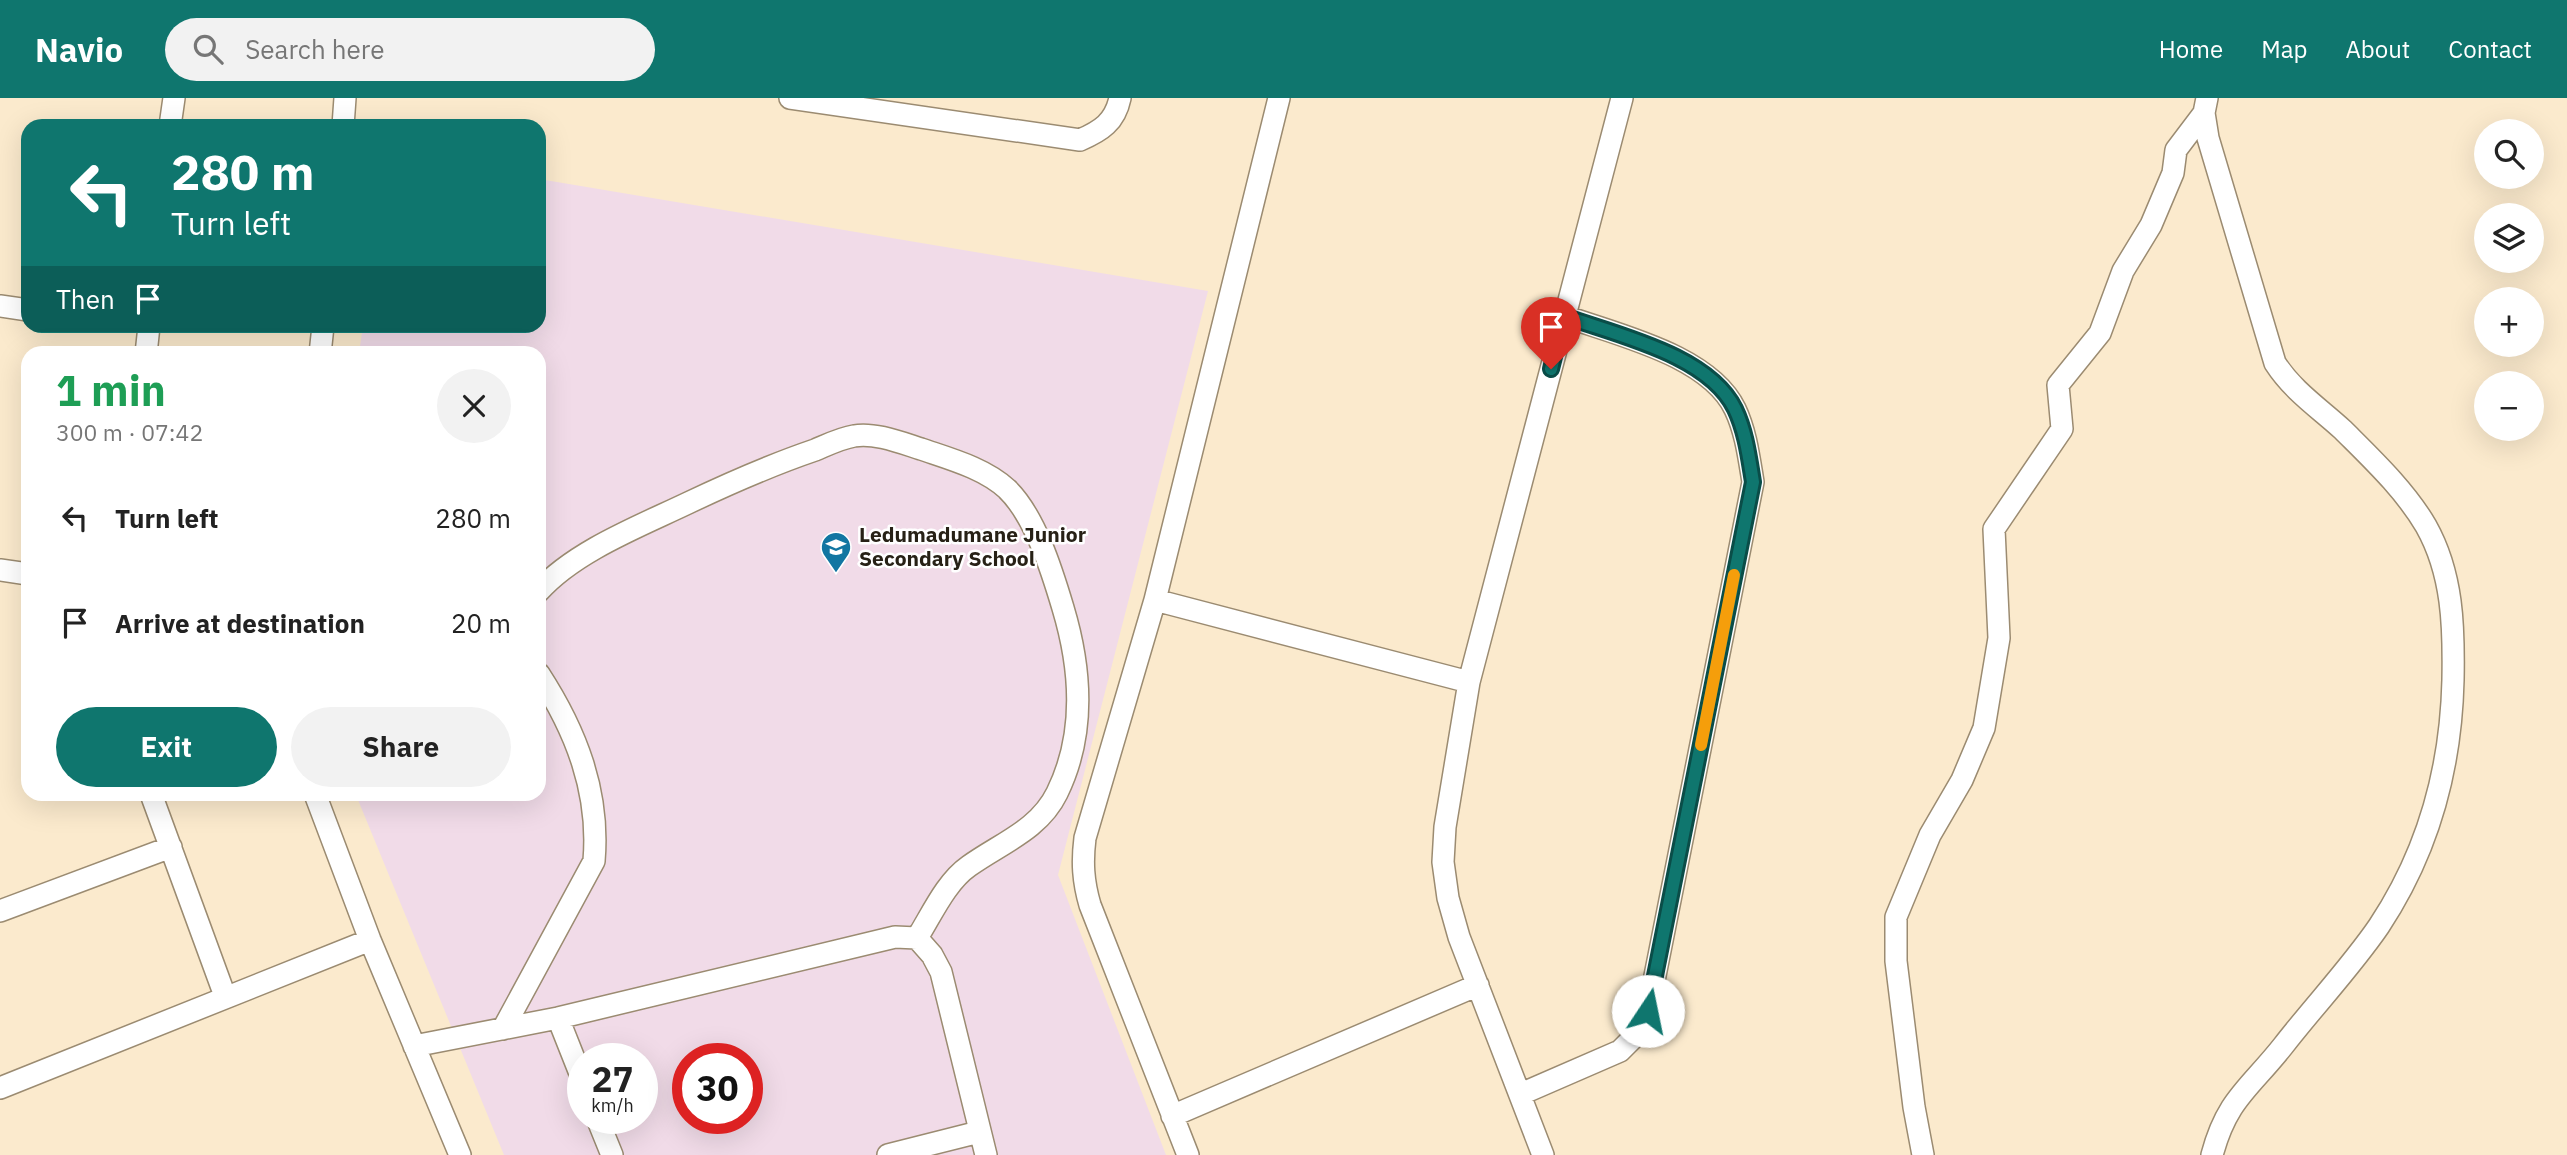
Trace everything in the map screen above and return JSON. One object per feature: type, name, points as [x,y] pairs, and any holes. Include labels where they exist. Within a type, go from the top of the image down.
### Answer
[{"type":"street","points":[[171,119],[174,98]]},
{"type":"street","points":[[344,119],[345,98]]},
{"type":"street","points":[[790,98],[1080,140],[1103,130],[1118,109],[1120,98]]},
{"type":"street","points":[[1188,1155],[1090,905],[1083,881],[1082,859],[1085,838],[1155,600],[1279,98]]},
{"type":"street","points":[[1543,1155],[1459,937],[1448,898],[1443,862],[1445,827],[1469,682],[1622,98]]},
{"type":"street","points":[[1923,1155],[1914,1107],[1896,961],[1896,916],[1930,835],[1962,780],[1984,729],[1999,638],[1994,529],[2062,429],[2059,385],[2100,332],[2123,271],[2151,225],[2173,173],[2176,150],[2206,105]]},
{"type":"street","points":[[2206,105],[2208,138],[2275,363],[2287,382],[2342,429],[2398,488],[2425,525],[2441,557],[2454,620],[2452,712],[2436,809],[2409,875],[2378,927],[2280,1049],[2239,1094],[2221,1122],[2212,1155]]},
{"type":"street","points":[[0,306],[21,309]]},
{"type":"street","points":[[1521,1094],[1620,1051],[1636,1035],[1648,1011],[1753,482],[1746,443],[1734,408],[1717,383],[1674,356],[1564,316]]},
{"type":"street","points":[[546,583],[621,535],[764,467],[856,435],[897,441],[967,464],[1006,489],[1024,513],[1050,566],[1068,626],[1079,682],[1076,735],[1057,793],[1040,819],[1003,846],[968,866],[949,886],[917,938]]},
{"type":"street","points":[[0,570],[21,573]]},
{"type":"street","points":[[1155,600],[1469,682]]},
{"type":"street","points":[[503,1029],[594,861],[596,834],[589,782],[562,710],[546,685]]},
{"type":"street","points":[[154,801],[225,996]]},
{"type":"street","points":[[318,801],[370,940],[460,1155]]},
{"type":"street","points":[[0,911],[171,847]]},
{"type":"street","points":[[414,1046],[558,1018],[895,937],[917,938],[932,955],[941,972],[986,1155]]},
{"type":"street","points":[[0,1088],[370,940]]},
{"type":"street","points":[[1172,1116],[1478,985]]},
{"type":"street","points":[[558,1018],[568,1043]]},
{"type":"street","points":[[888,1155],[979,1132]]},
{"type":"street","points":[[603,1134],[612,1155]]},
{"type":"shaded area","name":"Ledumadumane Junior Secondary School","points":[[546,180],[1208,291],[1058,875],[1166,1155],[504,1155],[358,801],[546,801],[546,346],[360,346],[362,333],[546,333]]},
{"type":"slow traffic","points":[[1701,745],[1734,575]]},
{"type":"place","name":"Ledumadumane Junior Secondary School","points":[[836,574]]},
{"type":"route","points":[[1551,369],[1564,316],[1674,356],[1717,383],[1734,408],[1746,443],[1753,482],[1648,1011]]}]
